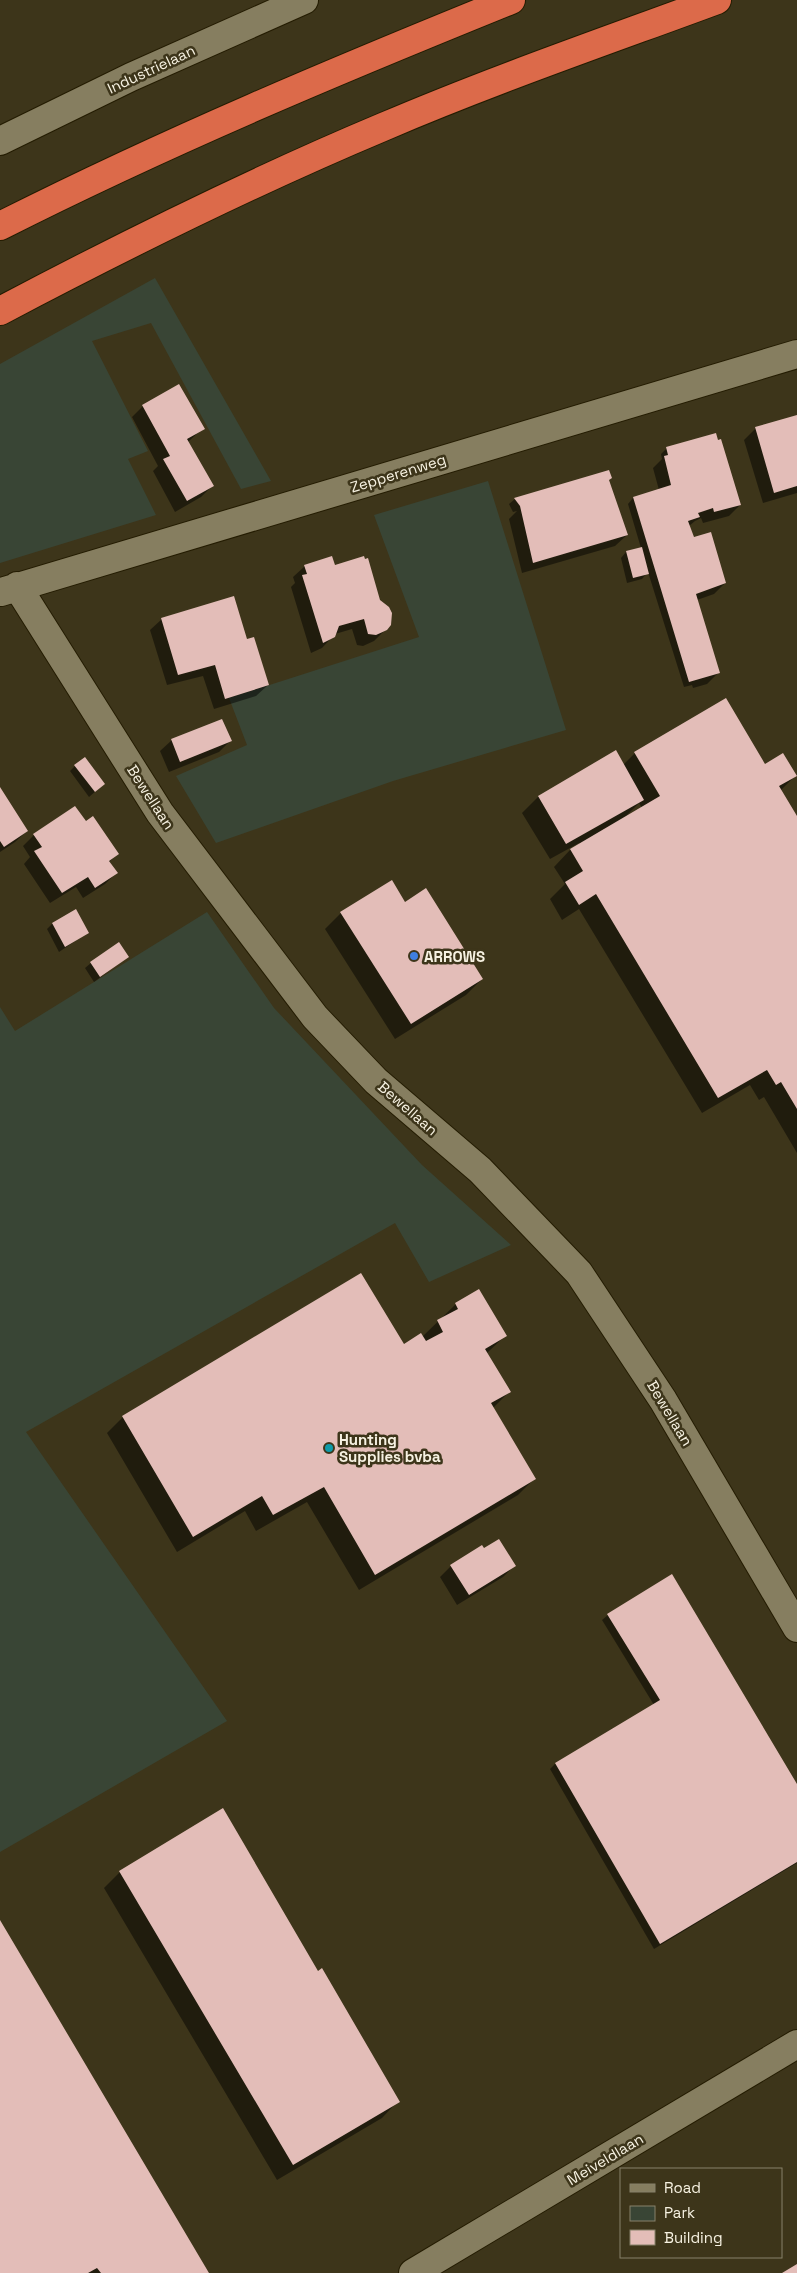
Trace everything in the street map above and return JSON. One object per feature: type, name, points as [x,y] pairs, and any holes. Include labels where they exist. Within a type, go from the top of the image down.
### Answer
[{"type":"highway","points":[[0,226],[272,98],[510,0]]},
{"type":"highway","points":[[0,311],[92,262],[195,212],[383,127],[486,86],[718,0]]},
{"type":"street","name":"Industrielaan","points":[[0,141],[132,77],[304,0]]},
{"type":"street","name":"Zepperenweg","points":[[9,589],[797,354]]},
{"type":"street","name":"Bewellaan","points":[[9,589],[160,813],[314,1017],[376,1081],[480,1170],[579,1273],[663,1400],[797,1628]]},
{"type":"street","name":"Meiveldlaan","points":[[413,2273],[797,2044]]},
{"type":"green space","points":[[155,278],[271,481],[241,489],[151,323],[92,341],[148,451],[128,459],[156,515],[0,563],[0,364]]},
{"type":"green space","points":[[488,481],[566,730],[393,781],[216,843],[176,776],[247,745],[229,698],[419,637],[374,515]]},
{"type":"green space","points":[[207,912],[274,1008],[422,1165],[511,1245],[429,1282],[395,1223],[26,1432],[227,1721],[0,1852],[0,1007],[15,1031]]},
{"type":"building","points":[[179,384],[205,429],[187,439],[214,486],[187,501],[163,459],[170,456],[142,405]]},
{"type":"building","points":[[797,415],[797,486],[774,493],[755,427]]},
{"type":"building","points":[[716,433],[718,440],[721,439],[741,505],[714,512],[713,508],[698,513],[700,517],[688,521],[694,537],[711,532],[726,583],[696,594],[720,673],[689,682],[633,497],[671,485],[664,456],[668,455],[666,447]]},
{"type":"building","points":[[609,470],[612,478],[609,480],[628,535],[533,563],[520,506],[514,498]]},
{"type":"building","points":[[642,547],[649,574],[633,578],[626,551]]},
{"type":"building","points":[[332,556],[335,565],[364,556],[365,559],[368,558],[380,600],[389,607],[392,613],[391,625],[387,630],[376,635],[368,634],[364,619],[339,626],[335,637],[323,643],[302,575],[307,574],[304,565]]},
{"type":"building","points":[[234,596],[247,639],[254,637],[269,685],[225,699],[215,665],[178,675],[161,618]]},
{"type":"building","points":[[726,698],[765,764],[783,753],[797,776],[779,786],[797,816],[797,1109],[781,1082],[776,1085],[767,1070],[718,1098],[596,894],[579,905],[565,882],[583,871],[570,849],[660,796],[634,752]]},
{"type":"building","points":[[222,719],[232,741],[180,762],[171,739]]},
{"type":"building","points":[[616,750],[644,800],[566,844],[538,796]]},
{"type":"building","points":[[85,757],[105,784],[95,792],[74,765]]},
{"type":"building","points":[[0,787],[28,831],[4,847],[0,841]]},
{"type":"building","points":[[75,806],[86,821],[93,816],[119,854],[109,861],[118,873],[95,888],[88,877],[62,893],[34,851],[42,847],[33,834]]},
{"type":"building","points":[[392,880],[405,902],[426,888],[483,979],[411,1024],[340,912]]},
{"type":"building","points":[[76,909],[89,933],[65,947],[52,923]]},
{"type":"building","points":[[119,942],[129,957],[100,977],[90,962]]},
{"type":"building","name":"Hunting Supplies bvba","points":[[361,1273],[404,1344],[421,1333],[426,1341],[443,1332],[437,1320],[458,1309],[455,1303],[479,1289],[507,1336],[485,1349],[511,1392],[491,1403],[536,1479],[375,1575],[324,1487],[273,1515],[262,1496],[193,1537],[122,1416]]},
{"type":"building","points":[[499,1539],[516,1566],[469,1595],[450,1565],[482,1545],[484,1548]]},
{"type":"building","points":[[672,1574],[797,1784],[797,1862],[660,1944],[555,1763],[660,1700],[607,1614]]},
{"type":"building","points":[[223,1808],[318,1971],[322,1968],[400,2102],[293,2165],[119,1871]]},
{"type":"building","points":[[0,1920],[209,2273],[101,2273],[97,2268],[88,2273],[0,2273]]},
{"type":"building","points":[[797,2264],[797,2273],[782,2273]]},
{"type":"place","name":"ARROWS","points":[[414,956]]},
{"type":"place","name":"Hunting Supplies bvba","points":[[329,1448]]}]
